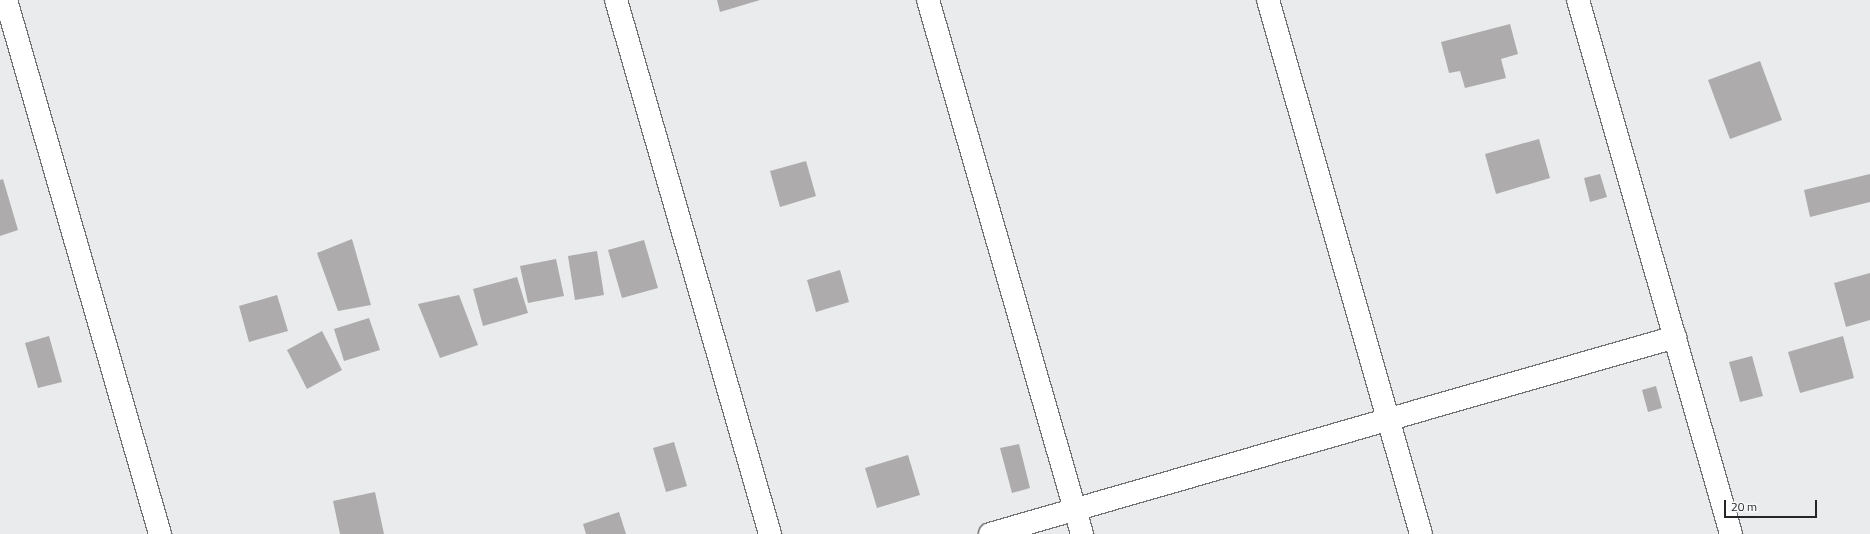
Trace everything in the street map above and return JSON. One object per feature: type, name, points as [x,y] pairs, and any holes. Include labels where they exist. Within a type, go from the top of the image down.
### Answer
[{"type":"street","points":[[6,0],[160,534]]},
{"type":"street","points":[[616,0],[770,534]]},
{"type":"street","points":[[928,0],[1082,534]]},
{"type":"street","points":[[1268,0],[1421,534]]},
{"type":"street","points":[[1578,0],[1731,534]]},
{"type":"street","points":[[990,534],[1675,337]]},
{"type":"building","points":[[717,0],[760,0],[720,12]]},
{"type":"building","points":[[1510,24],[1518,54],[1501,59],[1506,78],[1465,88],[1460,71],[1449,73],[1441,42]]},
{"type":"building","points":[[1760,61],[1782,120],[1730,139],[1708,80]]},
{"type":"building","points":[[1539,139],[1550,178],[1496,194],[1485,154]]},
{"type":"building","points":[[806,161],[816,196],[780,207],[770,171]]},
{"type":"building","points":[[1600,174],[1607,197],[1590,202],[1584,178]]},
{"type":"building","points":[[1870,174],[1870,202],[1810,217],[1804,190]]},
{"type":"building","points":[[3,179],[18,230],[0,236],[0,180]]},
{"type":"building","points":[[352,239],[371,305],[338,311],[317,253]]},
{"type":"building","points":[[644,240],[658,288],[622,298],[608,250]]},
{"type":"building","points":[[597,251],[604,295],[575,300],[568,256]]},
{"type":"building","points":[[556,259],[564,296],[528,303],[520,266]]},
{"type":"building","points":[[840,270],[849,302],[816,312],[807,280]]},
{"type":"building","points":[[1870,273],[1870,320],[1846,327],[1834,283]]},
{"type":"building","points":[[517,277],[528,313],[483,326],[473,289]]},
{"type":"building","points":[[277,295],[288,331],[249,342],[239,306]]},
{"type":"building","points":[[459,295],[478,345],[440,358],[418,304]]},
{"type":"building","points":[[369,318],[380,350],[344,361],[334,329]]},
{"type":"building","points":[[322,331],[342,370],[307,389],[287,350]]},
{"type":"building","points":[[49,336],[62,382],[38,388],[25,343]]},
{"type":"building","points":[[1843,336],[1854,378],[1800,393],[1788,352]]},
{"type":"building","points":[[1752,356],[1763,396],[1740,402],[1729,362]]},
{"type":"building","points":[[1656,386],[1662,408],[1648,412],[1642,390]]},
{"type":"building","points":[[674,442],[687,486],[666,492],[653,448]]},
{"type":"building","points":[[1019,444],[1030,488],[1012,493],[1000,448]]},
{"type":"building","points":[[908,455],[920,495],[877,508],[865,468]]},
{"type":"building","points":[[375,492],[384,534],[340,534],[333,501]]},
{"type":"building","points":[[619,512],[626,534],[586,534],[583,524]]}]
